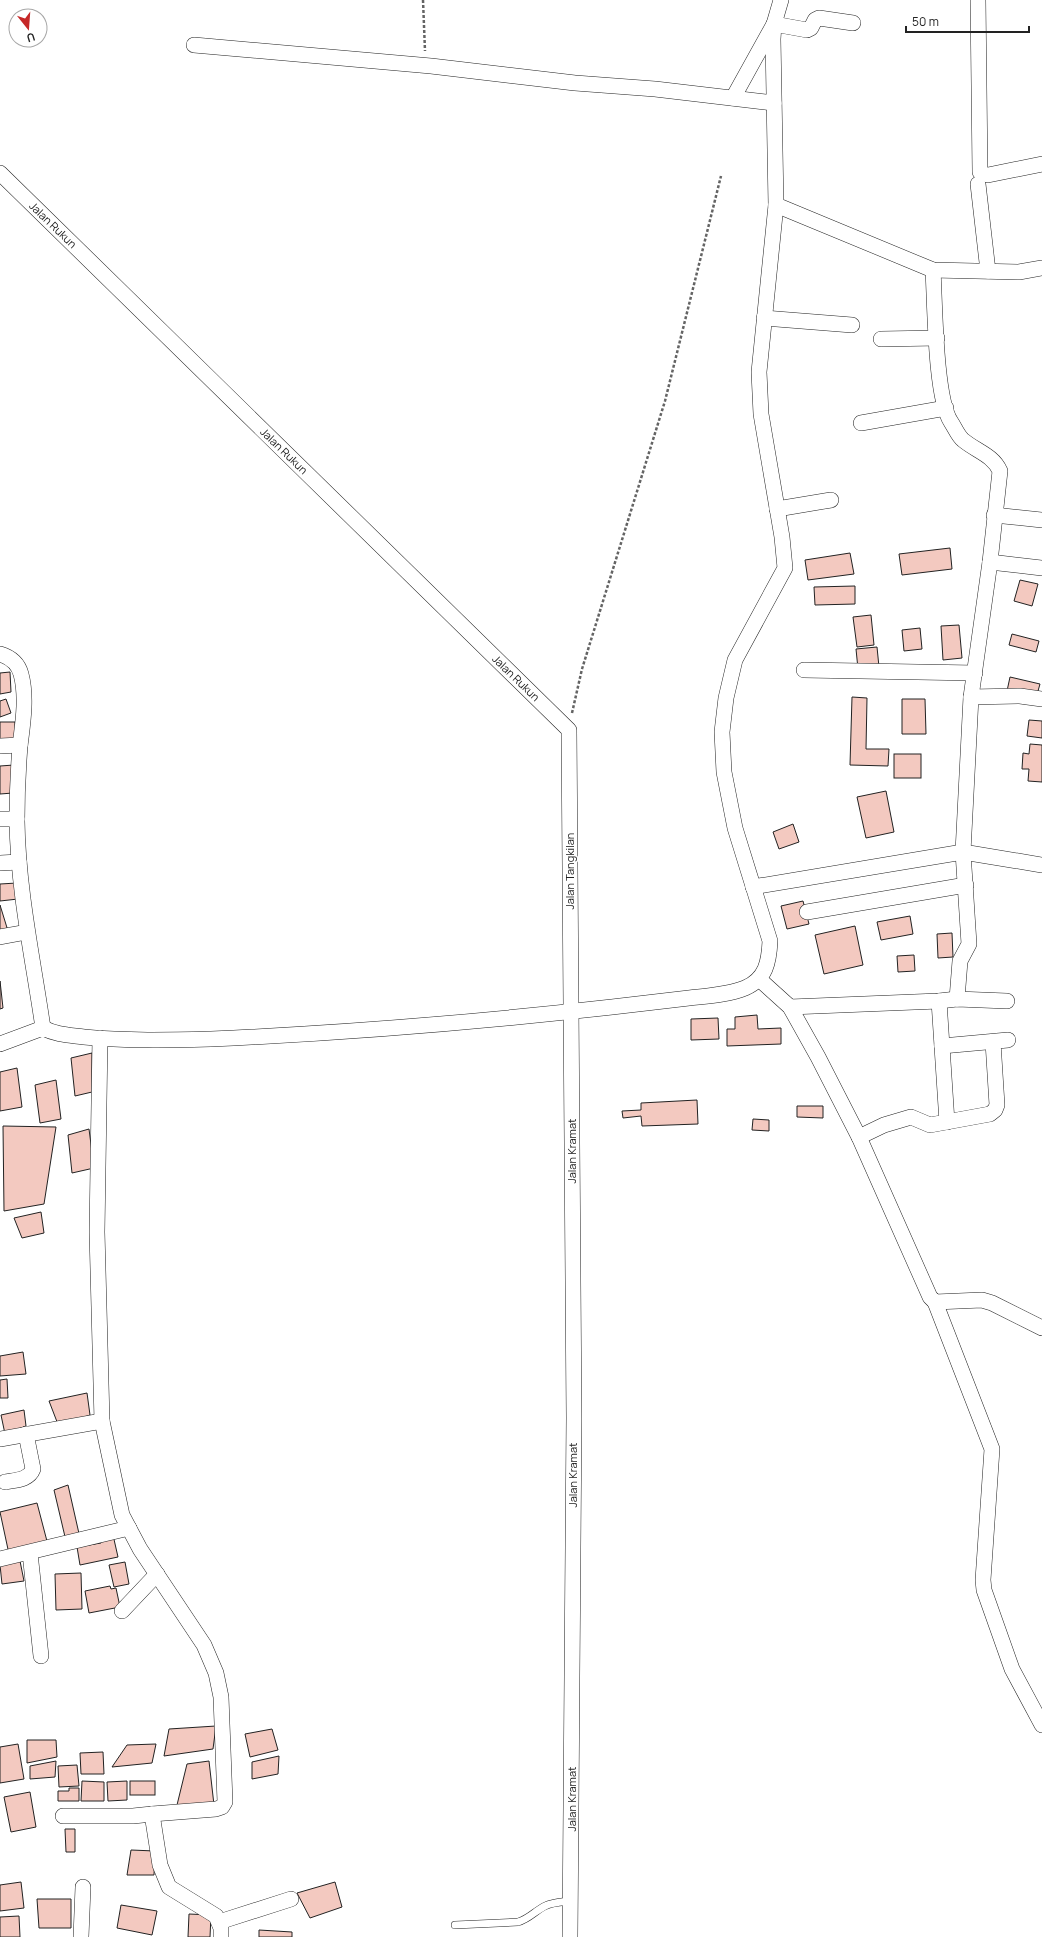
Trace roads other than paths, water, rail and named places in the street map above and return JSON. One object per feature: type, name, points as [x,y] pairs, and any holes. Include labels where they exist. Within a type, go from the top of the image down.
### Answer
[{"type":"street","points":[[733,98],[774,24],[781,0]]},
{"type":"street","points":[[978,0],[980,172],[988,175],[1042,164]]},
{"type":"street","points":[[774,24],[807,30],[811,28],[815,20],[819,18],[853,23]]},
{"type":"street","points":[[0,1044],[44,1028],[56,1034],[100,1038],[167,1040],[327,1034],[571,1013],[732,992],[746,987],[759,979],[766,970],[769,958],[770,941],[735,828],[724,772],[722,732],[726,698],[735,660],[785,568],[761,414],[759,372],[776,205],[774,24]]},
{"type":"street","points":[[194,45],[431,66],[575,83],[654,89],[774,103]]},
{"type":"street","name":"Jalan Rukun","points":[[0,173],[569,730]]},
{"type":"street","points":[[978,184],[988,271]]},
{"type":"street","points":[[776,205],[933,270],[1019,272],[1042,268]]},
{"type":"street","points":[[933,270],[942,394],[946,408],[950,420],[962,439],[989,457],[1000,471],[990,562],[971,697],[963,852],[969,944],[960,961],[957,999]]},
{"type":"street","points":[[764,318],[852,325]]},
{"type":"street","points":[[880,339],[937,338]]},
{"type":"street","points":[[860,423],[946,408]]},
{"type":"street","points":[[777,509],[831,500]]},
{"type":"street","points":[[994,515],[1042,520]]},
{"type":"street","points":[[990,562],[1042,568]]},
{"type":"street","points":[[0,654],[14,661],[21,672],[24,715],[20,745],[17,819],[18,862],[44,1028]]},
{"type":"street","points":[[804,670],[975,673]]},
{"type":"street","points":[[971,697],[1020,696],[1042,699]]},
{"type":"street","name":"Jalan Tangkilan","points":[[569,730],[571,1013]]},
{"type":"street","points":[[0,746],[20,745]]},
{"type":"street","points":[[0,819],[17,819]]},
{"type":"street","points":[[753,887],[963,852],[1042,865]]},
{"type":"street","points":[[0,863],[18,862]]},
{"type":"street","points":[[807,912],[966,885]]},
{"type":"street","points":[[0,937],[28,932]]},
{"type":"street","points":[[759,979],[790,1007],[859,1137],[930,1296],[935,1302],[992,1449],[983,1580],[984,1590],[1012,1669],[1042,1726]]},
{"type":"street","points":[[790,1007],[957,999],[1007,1001]]},
{"type":"street","points":[[939,1001],[947,1122]]},
{"type":"street","name":"Jalan Kramat","points":[[570,1937],[574,1425],[571,1298],[571,1013]]},
{"type":"street","points":[[63,1816],[133,1816],[216,1809],[222,1807],[225,1802],[221,1697],[216,1673],[204,1645],[140,1548],[122,1515],[102,1421],[97,1232],[100,1038]]},
{"type":"street","points":[[942,1046],[1008,1040]]},
{"type":"street","points":[[859,1137],[884,1125],[912,1117],[930,1125],[990,1114],[995,1110],[997,1105],[993,1042]]},
{"type":"street","points":[[935,1302],[982,1300],[992,1303],[1042,1328]]},
{"type":"street","points":[[0,1439],[102,1421]]},
{"type":"street","points":[[5,1482],[27,1478],[33,1469],[26,1434]]},
{"type":"street","points":[[0,1559],[129,1528]]},
{"type":"street","points":[[30,1553],[41,1656]]},
{"type":"street","points":[[122,1611],[157,1574]]},
{"type":"street","points":[[152,1814],[160,1865],[169,1887],[204,1906],[216,1916],[220,1922],[221,1937]]},
{"type":"street","points":[[81,1937],[83,1887]]},
{"type":"street","points":[[220,1922],[290,1899]]},
{"type":"lane","points":[[455,1925],[518,1922],[526,1920],[545,1906],[558,1902],[571,1901]]}]
